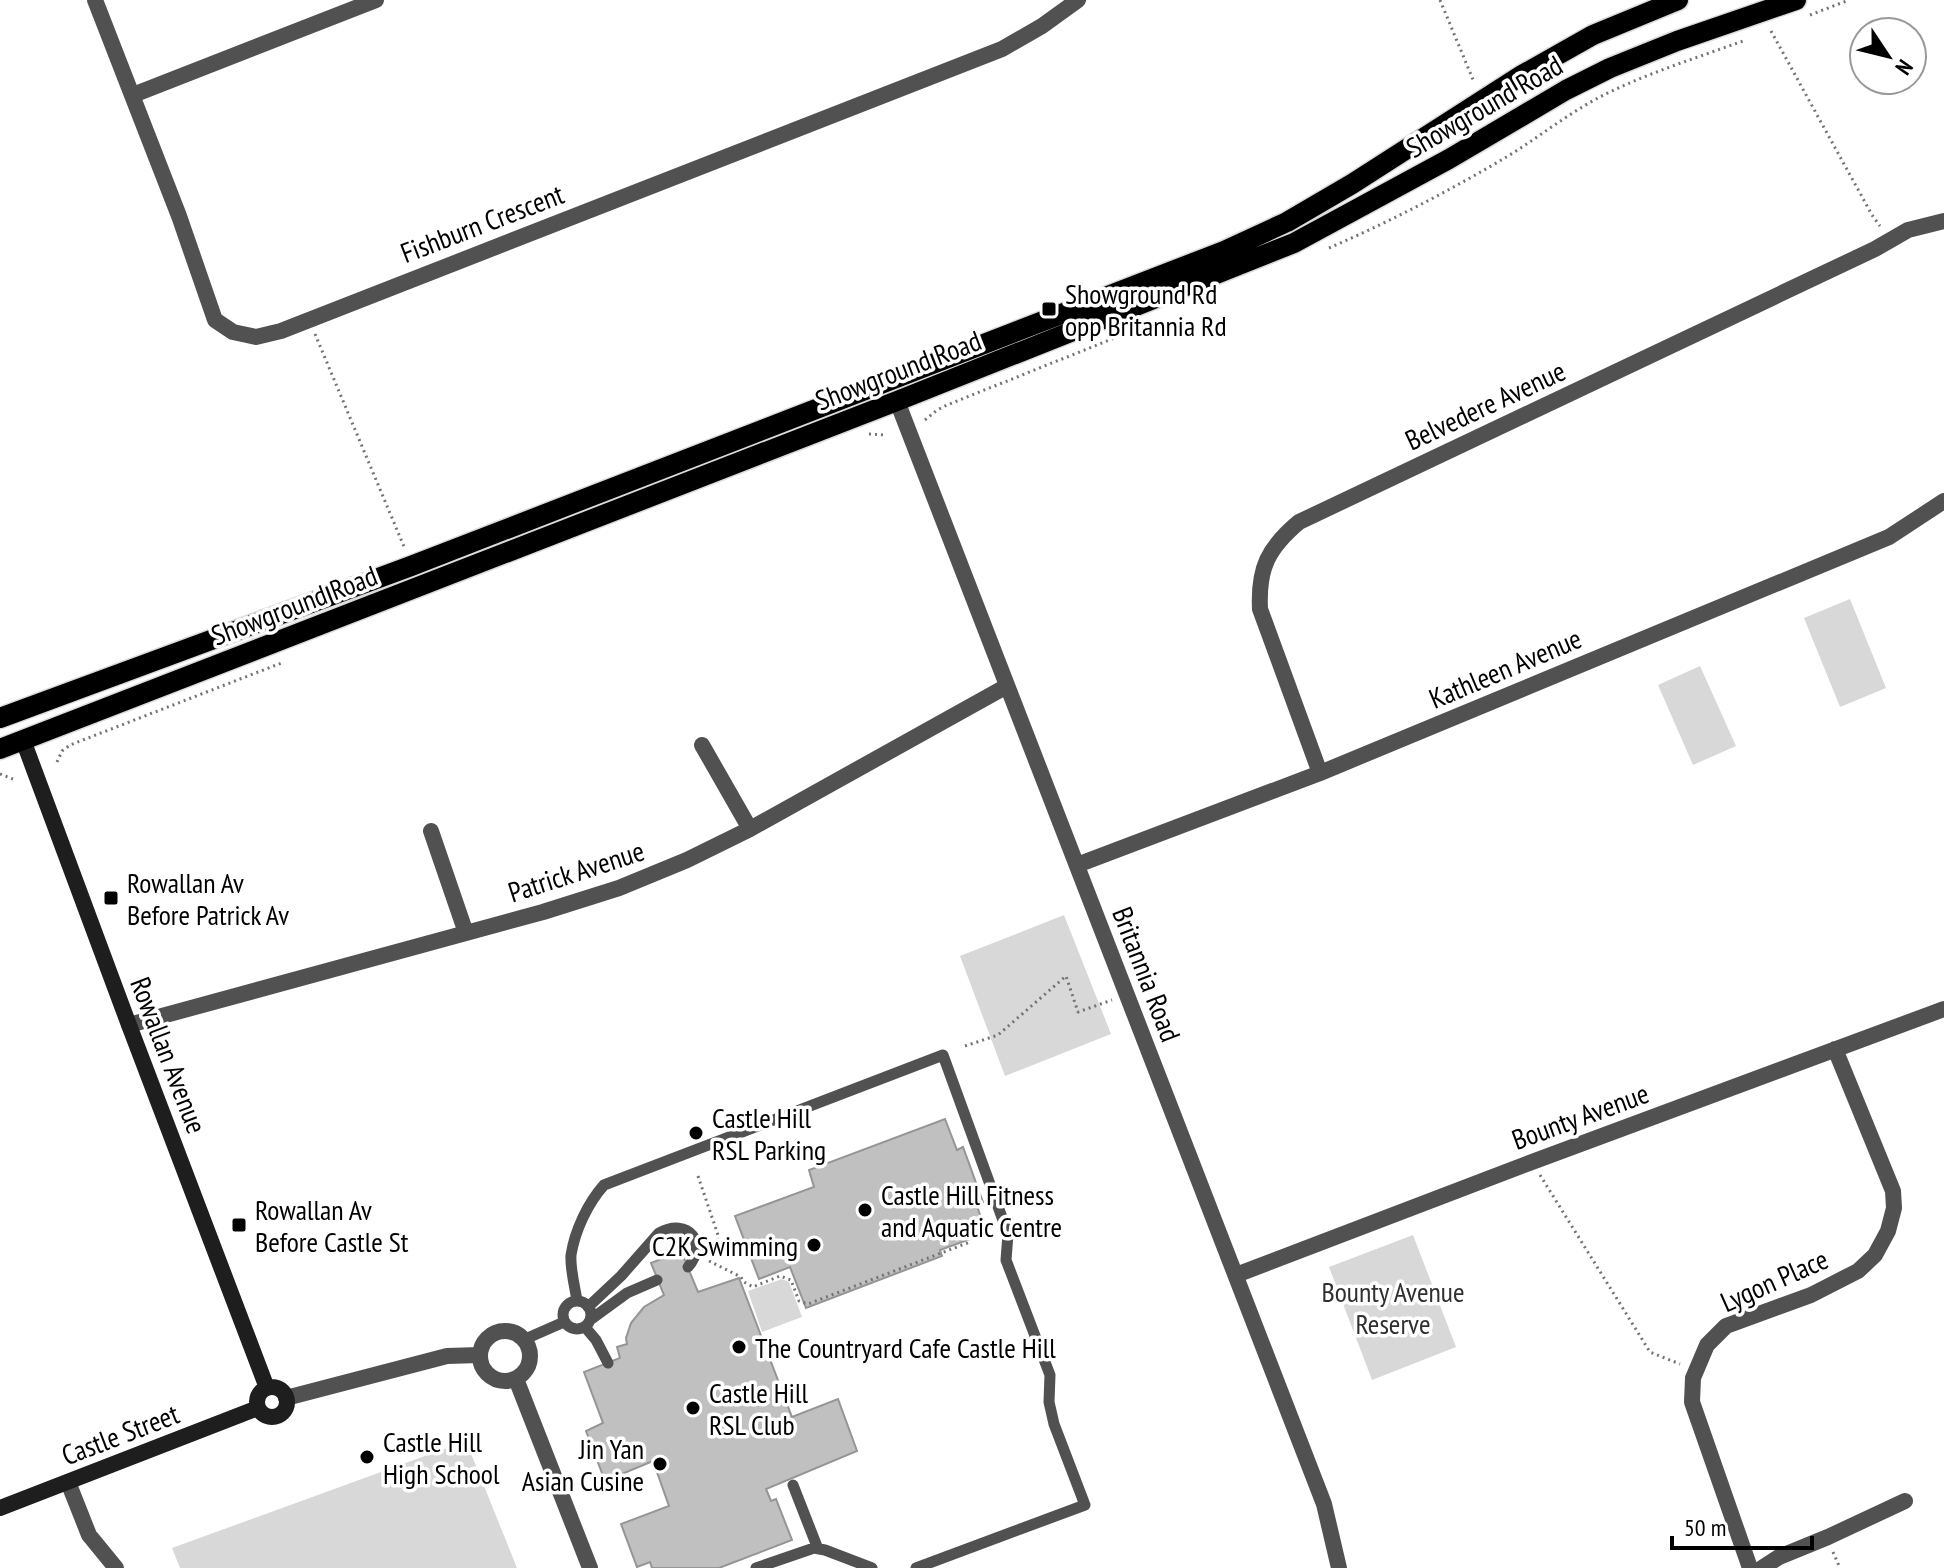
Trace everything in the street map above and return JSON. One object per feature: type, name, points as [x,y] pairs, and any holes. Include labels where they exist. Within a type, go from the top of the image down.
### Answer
[{"type":"main road","name":"Showground Road","points":[[6,715],[411,566],[1224,251],[1287,222],[1352,184],[1522,75],[1593,35],[1678,0]]},
{"type":"main road","name":"Showground Road","points":[[0,749],[897,401],[1294,243],[1610,68],[1796,0]]},
{"type":"main road","points":[[6,715],[23,740]]},
{"type":"street","name":"Fishburn Crescent","points":[[95,0],[215,320],[233,332],[256,337],[281,331],[1002,49],[1078,0]]},
{"type":"street","points":[[133,95],[376,0]]},
{"type":"street","name":"Belvedere Avenue","points":[[1320,773],[1260,609],[1259,588],[1263,570],[1282,536],[1299,522],[1875,249],[1908,230],[1944,221]]},
{"type":"street","name":"Britannia Road","points":[[897,401],[1324,1504],[1339,1568]]},
{"type":"street","name":"Kathleen Avenue","points":[[1077,865],[1320,773],[1889,537],[1944,501]]},
{"type":"street","name":"Patrick Avenue","points":[[129,1025],[583,901],[619,888],[750,829],[1007,686]]},
{"type":"street","name":"Rowallan Avenue","points":[[23,740],[267,1388]]},
{"type":"street","points":[[702,745],[750,829]]},
{"type":"street","points":[[431,831],[466,933]]},
{"type":"street","name":"Bounty Avenue","points":[[1236,1275],[1944,1009]]},
{"type":"street","name":"Lygon Place","points":[[1750,1568],[1692,1402],[1693,1378],[1707,1345],[1726,1326],[1811,1295],[1858,1271],[1875,1255],[1888,1231],[1894,1208],[1893,1191],[1835,1049]]},
{"type":"street","points":[[511,1332],[523,1340],[529,1352],[529,1361],[516,1379],[503,1381],[485,1372],[480,1355],[482,1346],[492,1335],[511,1332]]},
{"type":"street","points":[[286,1398],[447,1356],[480,1355]]},
{"type":"street","points":[[516,1379],[590,1568]]},
{"type":"street","points":[[267,1388],[279,1389],[286,1398],[284,1409],[277,1415],[268,1416],[258,1408],[258,1396],[267,1388]]},
{"type":"street","name":"Castle Street","points":[[0,1508],[258,1408]]},
{"type":"street","points":[[68,1482],[89,1535],[116,1568]]},
{"type":"street","points":[[1762,1568],[1779,1557],[1905,1501]]},
{"type":"lane","points":[[577,1301],[571,1257],[586,1210],[604,1185],[943,1055],[1008,1234],[1006,1260],[1050,1375],[1049,1402],[1054,1424],[1085,1505],[916,1568]]},
{"type":"lane","points":[[588,1307],[666,1229],[680,1227],[693,1237],[697,1254],[688,1267]]},
{"type":"lane","points":[[608,1363],[588,1324],[591,1313],[588,1307],[577,1301],[564,1308],[564,1322],[573,1329],[588,1324],[627,1293],[657,1280]]},
{"type":"lane","points":[[523,1340],[564,1322]]},
{"type":"lane","points":[[793,1485],[818,1549]]},
{"type":"lane","points":[[756,1568],[814,1548],[872,1568]]},
{"type":"path","points":[[1440,0],[1481,101]]},
{"type":"path","points":[[1771,31],[1872,215],[1890,240]]},
{"type":"path","points":[[309,319],[406,551]]},
{"type":"path","points":[[0,774],[13,779]]},
{"type":"path","points":[[965,1046],[998,1035],[1066,976],[1078,1012],[1127,994]]},
{"type":"path","points":[[1532,1162],[1650,1352],[1696,1370]]},
{"type":"path","points":[[709,1261],[741,1277],[753,1287],[780,1276],[791,1280],[799,1301],[808,1304],[970,1242]]},
{"type":"green space","points":[[1850,599],[1886,688],[1840,707],[1804,618]]},
{"type":"green space","points":[[1700,666],[1736,746],[1693,765],[1658,685]]},
{"type":"green space","points":[[1064,915],[1111,1034],[1005,1076],[960,956]]},
{"type":"green space","name":"Bounty Avenue Reserve","points":[[1413,1235],[1456,1347],[1372,1380],[1329,1267]]},
{"type":"green space","points":[[782,1279],[789,1282],[802,1317],[762,1332],[748,1291]]},
{"type":"green space","points":[[466,1441],[517,1568],[180,1568],[172,1548]]},
{"type":"building","name":"Castle Hill Fitness and Aquatic Centre","points":[[945,1119],[957,1150],[963,1147],[983,1202],[976,1204],[987,1233],[940,1250],[942,1256],[806,1308],[790,1267],[759,1279],[735,1216],[814,1187],[809,1170]]},
{"type":"building","name":"Castle Hill RSL Club","points":[[681,1251],[698,1292],[739,1278],[792,1417],[838,1399],[857,1451],[766,1489],[771,1501],[776,1499],[792,1540],[719,1568],[652,1568],[650,1562],[637,1567],[621,1524],[669,1506],[653,1461],[605,1481],[586,1431],[603,1423],[584,1372],[620,1358],[617,1347],[627,1344],[631,1323],[644,1307],[664,1295],[651,1263]]},
{"type":"place","name":"Showground Rd opp Britannia Rd","points":[[1049,309]]},
{"type":"place","name":"Rowallan Av Before Patrick Av","points":[[111,898]]},
{"type":"place","name":"Castle Hill RSL Parking","points":[[696,1133]]},
{"type":"place","name":"Castle Hill Fitness and Aquatic Centre","points":[[865,1210]]},
{"type":"place","name":"Rowallan Av Before Castle St","points":[[239,1225]]},
{"type":"place","name":"C2K Swimming","points":[[814,1245]]},
{"type":"place","name":"The Countryard Cafe Castle Hill","points":[[739,1347]]},
{"type":"place","name":"Castle Hill RSL Club","points":[[693,1408]]},
{"type":"place","name":"Castle Hill High School","points":[[367,1457]]},
{"type":"place","name":"Jin Yan Asian Cusine","points":[[660,1464]]}]
